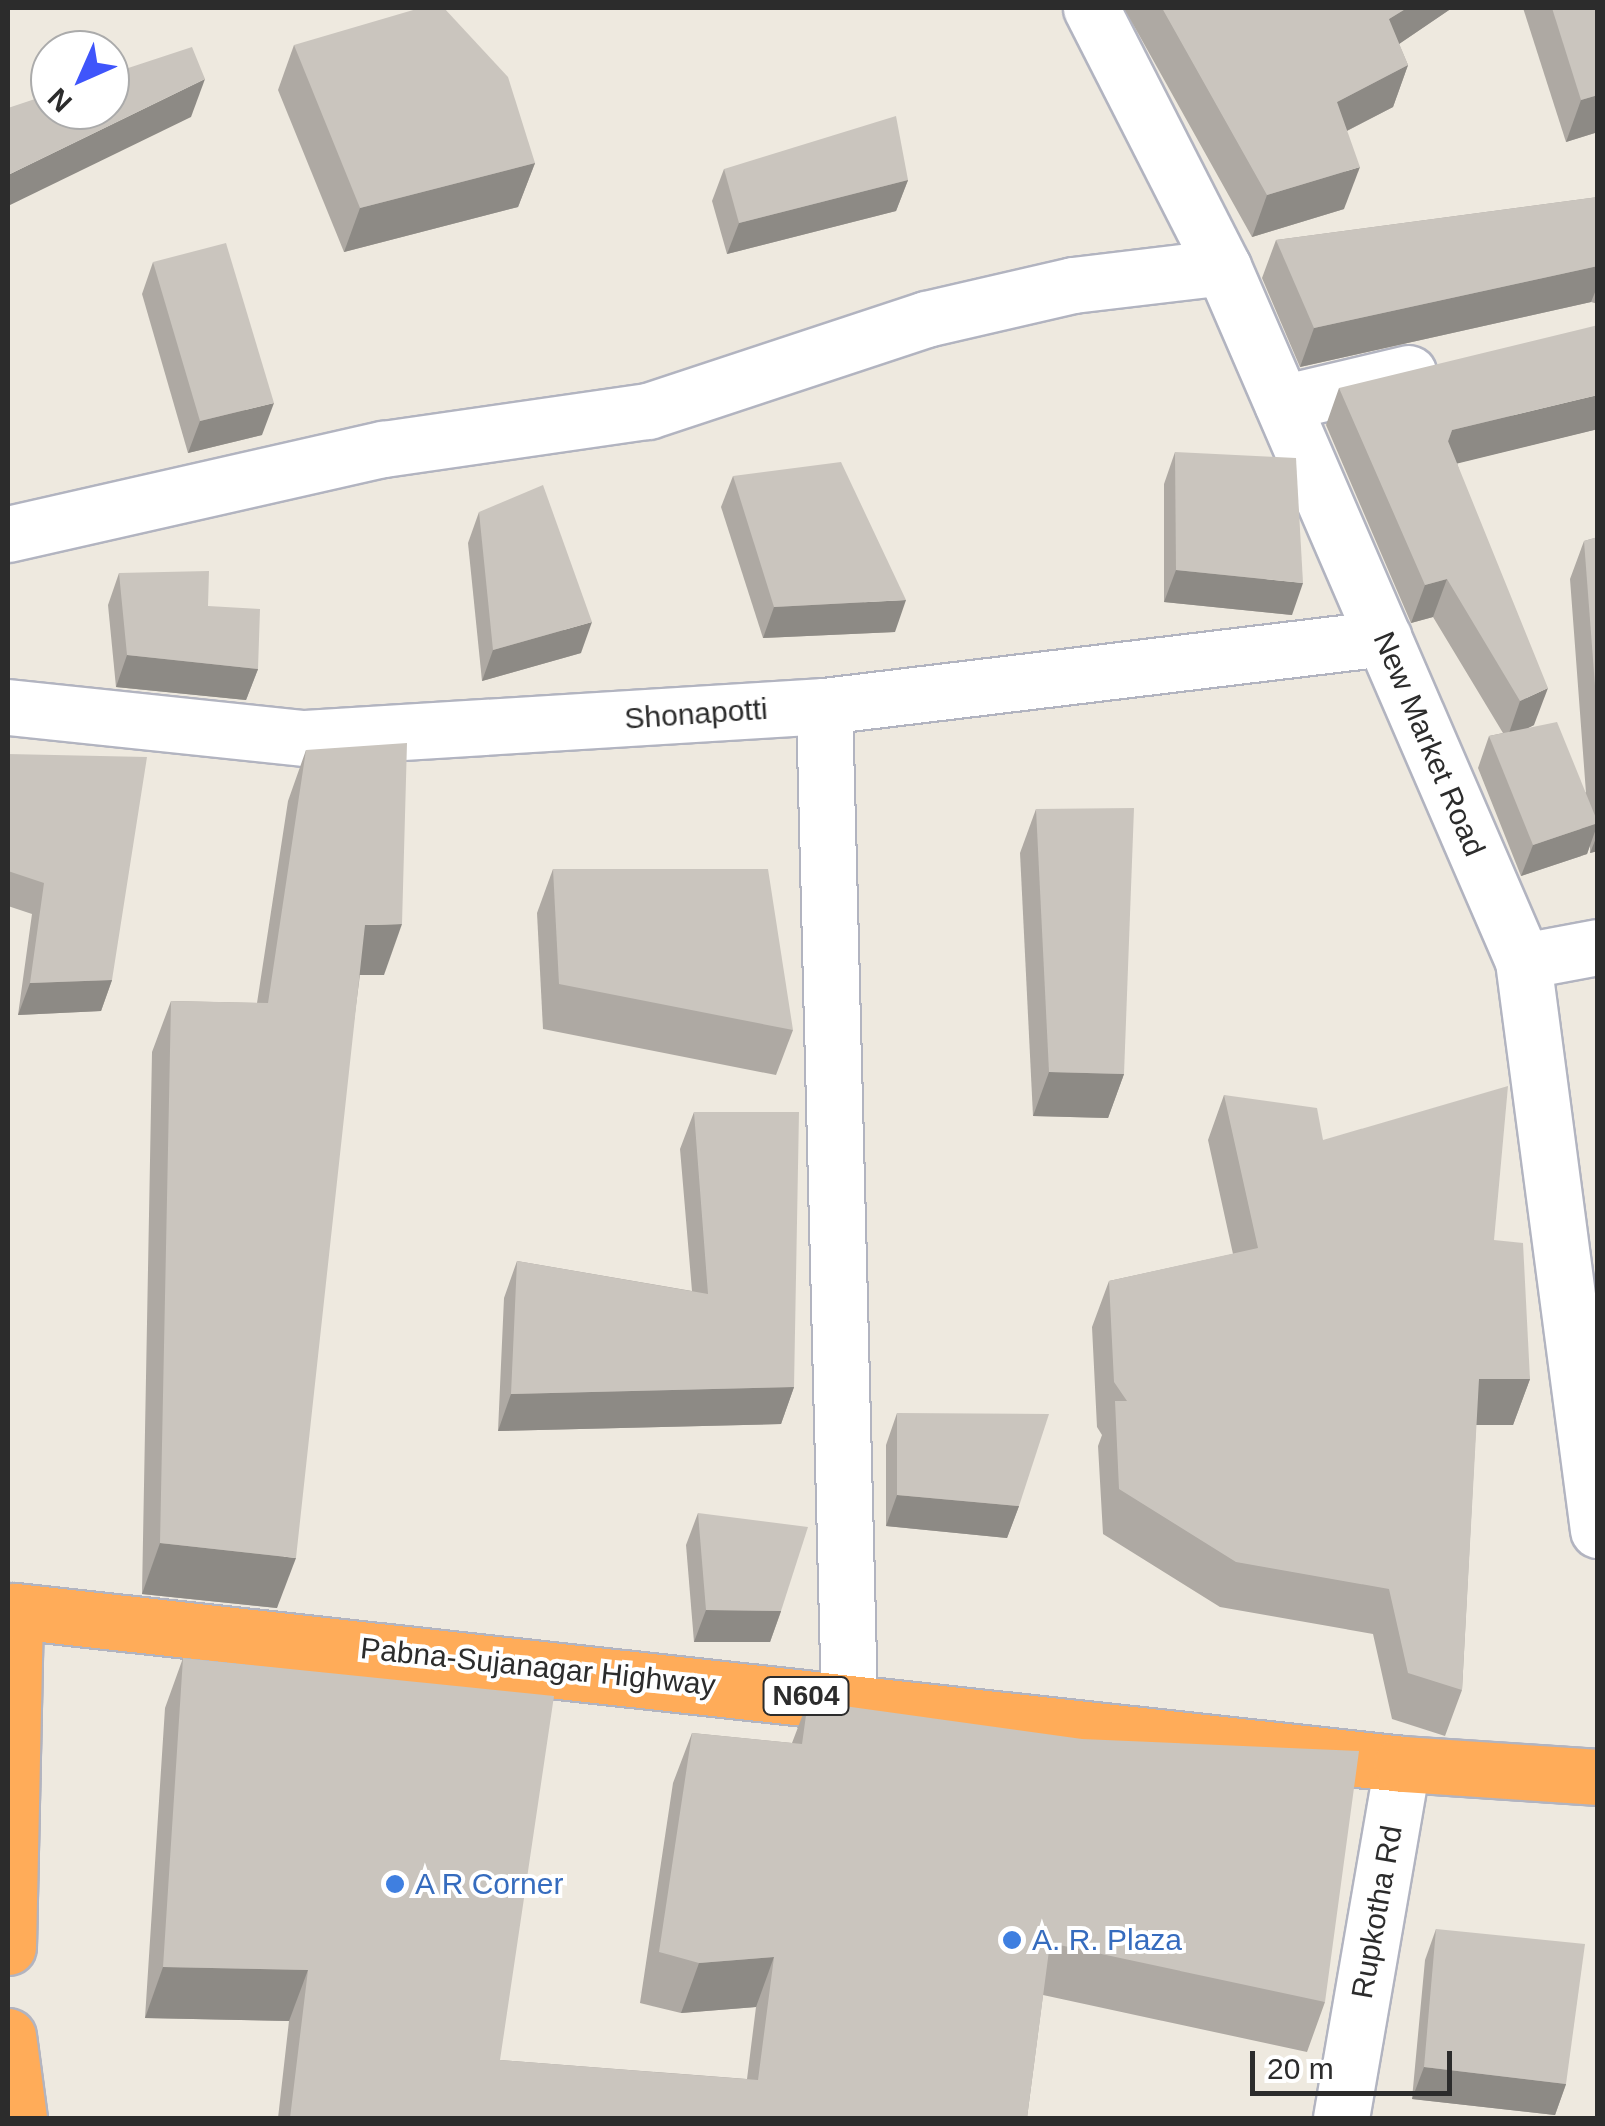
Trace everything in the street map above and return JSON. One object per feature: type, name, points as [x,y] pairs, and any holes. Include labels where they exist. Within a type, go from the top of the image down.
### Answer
[{"type":"highway","name":"Pabna-Sujanagar Highway","points":[[8,1947],[15,1611],[1402,1764],[1598,1776]]},
{"type":"highway","points":[[8,2036],[18,2118]]},
{"type":"street","name":"New Market Road","points":[[1092,8],[1224,267],[1523,961],[1598,1530]]},
{"type":"street","points":[[8,534],[382,448],[648,411],[926,319],[1074,285],[1224,267]]},
{"type":"street","points":[[1282,403],[1464,361]]},
{"type":"street","name":"Shonapotti","points":[[8,706],[255,740],[824,706],[1384,638]]},
{"type":"street","points":[[824,706],[849,1701]]},
{"type":"street","points":[[1523,961],[1598,947]]},
{"type":"street","name":"Rupkotha Rd","points":[[1341,2118],[1402,1764]]},
{"type":"building","points":[[420,8],[444,8],[508,77],[535,163],[360,208],[294,45]]},
{"type":"building","points":[[1162,8],[1407,8],[1389,19],[1408,65],[1337,102],[1360,167],[1267,195]]},
{"type":"building","points":[[1552,8],[1598,8],[1598,95],[1581,100]]},
{"type":"building","points":[[192,47],[205,79],[130,116],[130,67]]},
{"type":"building","points":[[30,101],[30,130],[100,130],[8,175],[8,108]]},
{"type":"building","points":[[896,116],[908,180],[739,223],[724,169]]},
{"type":"building","points":[[1598,197],[1598,266],[1314,328],[1276,240]]},
{"type":"building","points":[[226,243],[274,403],[200,421],[153,262]]},
{"type":"building","points":[[1598,325],[1598,395],[1452,430],[1448,441],[1548,688],[1520,701],[1447,579],[1425,585],[1339,388]]},
{"type":"building","points":[[1175,452],[1296,458],[1303,583],[1176,570]]},
{"type":"building","points":[[841,462],[906,600],[774,607],[733,476]]},
{"type":"building","points":[[543,485],[592,622],[493,650],[479,512]]},
{"type":"building","points":[[1598,537],[1598,725],[1584,541]]},
{"type":"building","points":[[209,571],[208,606],[260,609],[258,669],[127,655],[119,573]]},
{"type":"building","points":[[1557,722],[1598,823],[1533,845],[1489,736]]},
{"type":"building","points":[[407,743],[402,924],[365,925],[296,1558],[160,1543],[171,1001],[268,1003],[306,750]]},
{"type":"building","points":[[8,754],[147,757],[112,980],[30,983],[44,883],[8,871]]},
{"type":"building","points":[[1134,808],[1124,1074],[1049,1072],[1036,809]]},
{"type":"building","points":[[553,869],[768,869],[793,1030],[559,984]]},
{"type":"building","points":[[1508,1086],[1494,1240],[1523,1243],[1530,1379],[1479,1379],[1462,1690],[1408,1673],[1389,1589],[1236,1562],[1119,1489],[1115,1401],[1127,1401],[1114,1382],[1109,1281],[1258,1248],[1224,1095],[1317,1108],[1323,1140]]},
{"type":"building","points":[[694,1112],[799,1112],[794,1387],[511,1394],[517,1261],[708,1294]]},
{"type":"building","points":[[897,1413],[1049,1414],[1019,1506],[897,1495]]},
{"type":"building","points":[[698,1513],[808,1527],[781,1611],[706,1610]]},
{"type":"building","points":[[183,1658],[554,1696],[500,2060],[758,2080],[774,1957],[699,1963],[659,1952],[692,1733],[802,1744],[808,1701],[1082,1739],[1359,1751],[1325,2002],[1050,1943],[1027,2118],[290,2118],[308,1970],[163,1967]]},
{"type":"building","points":[[1436,1929],[1585,1944],[1566,2084],[1424,2067]]},
{"type":"place","name":"A R Corner","points":[[395,1884]]},
{"type":"place","name":"A. R. Plaza","points":[[1012,1940]]}]
